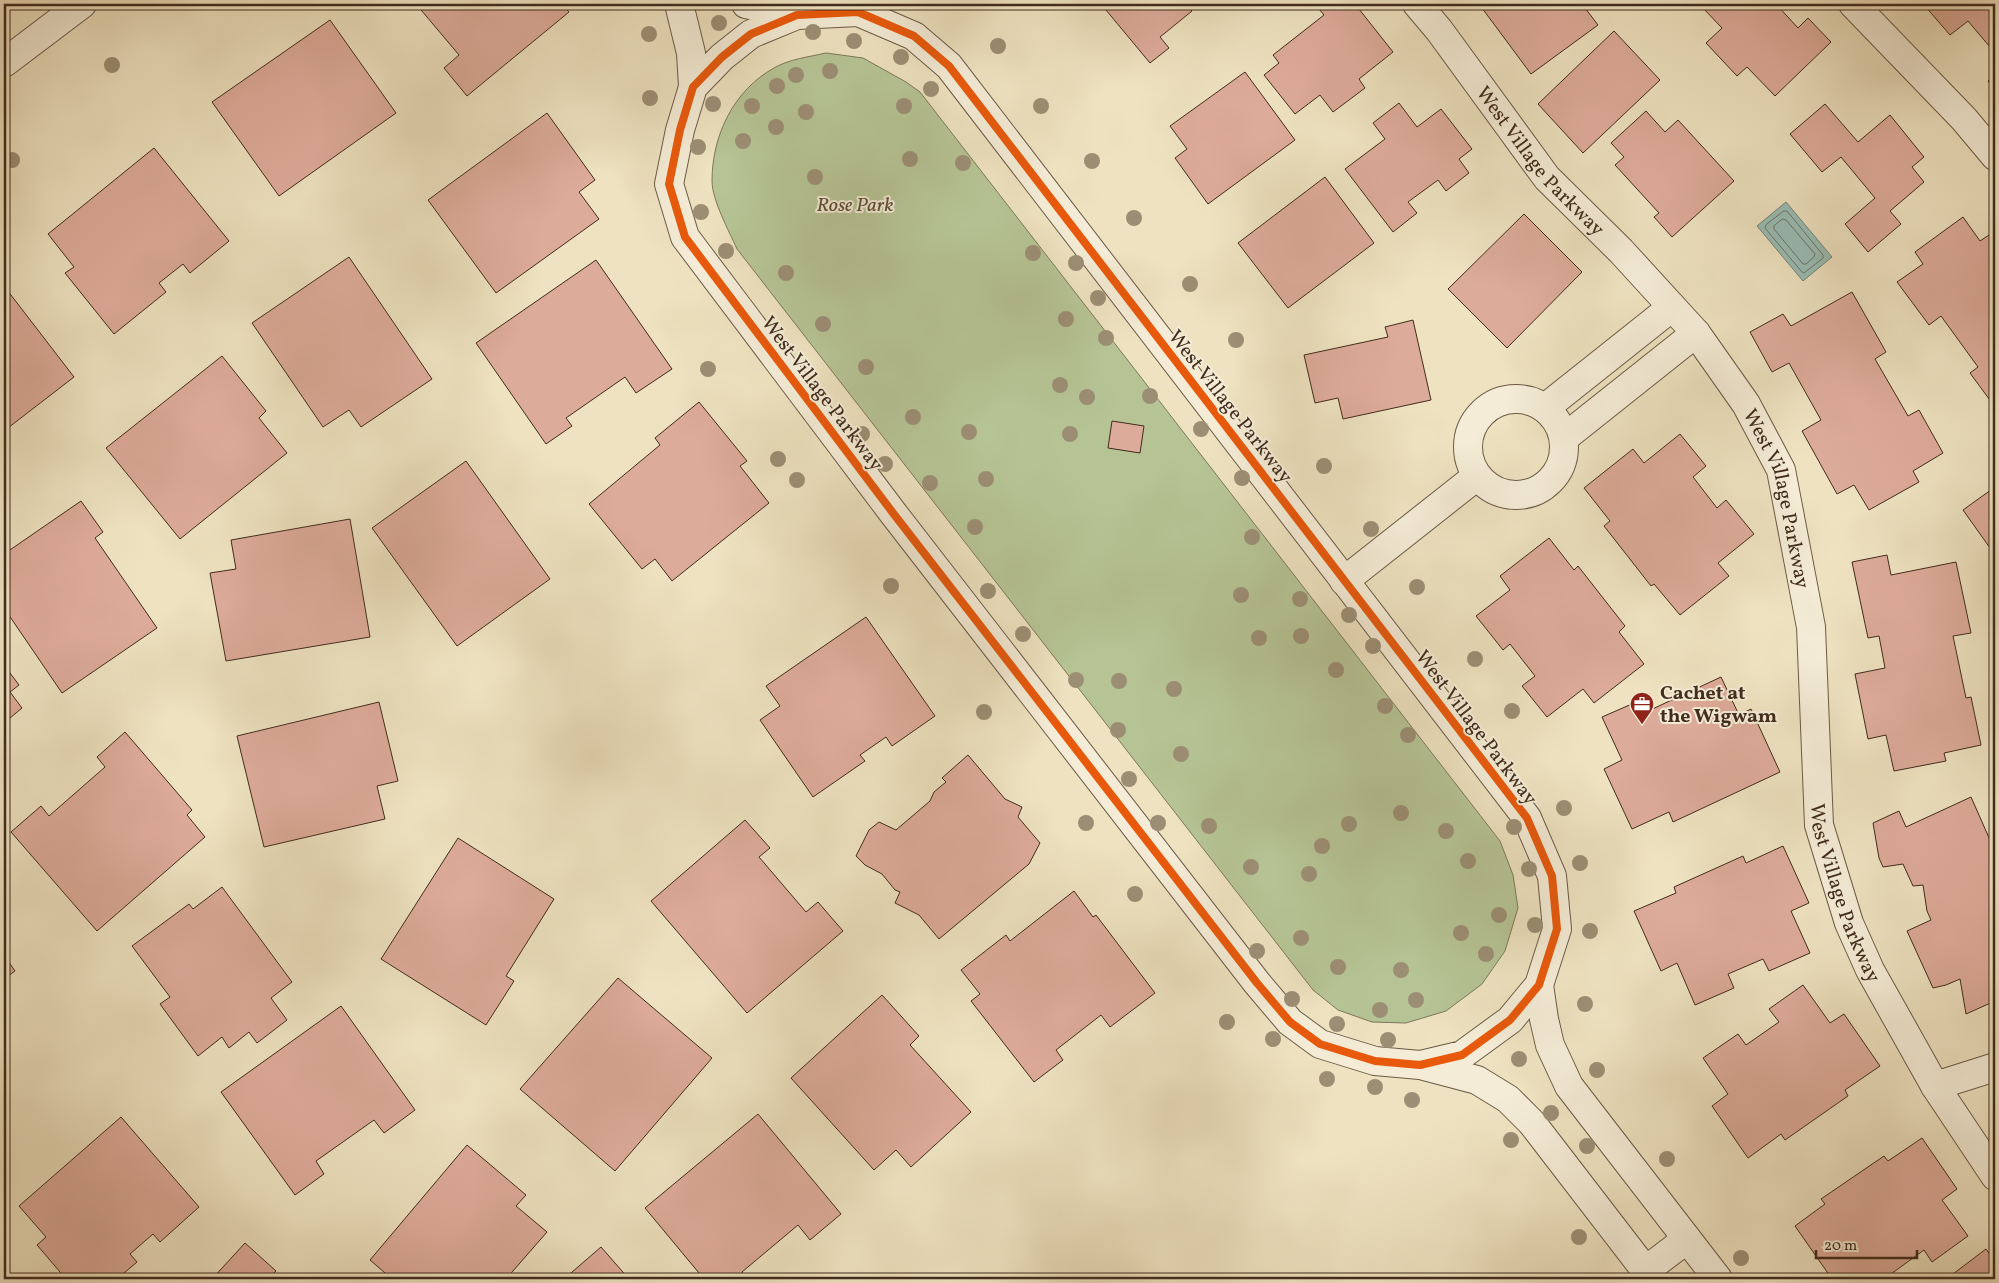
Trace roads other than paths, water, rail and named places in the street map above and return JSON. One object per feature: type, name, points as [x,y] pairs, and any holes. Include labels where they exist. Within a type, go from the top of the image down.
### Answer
[{"type":"street","name":"West Village Parkway","points":[[679,4],[691,53],[693,87],[680,130],[669,184],[684,237],[893,512],[1262,990],[1290,1022],[1320,1044],[1374,1061],[1420,1065],[1477,1080],[1508,1098],[1532,1122],[1649,1275],[1687,1239]]},
{"type":"street","name":"West Village Parkway","points":[[746,4],[797,14],[858,12],[914,36],[949,66],[1527,818],[1552,876],[1557,929],[1539,985],[1510,1020],[1462,1055],[1420,1065]]},
{"type":"street","name":"West Village Parkway","points":[[1417,4],[1439,30],[1547,178],[1621,251],[1696,333],[1746,404],[1781,470],[1811,626],[1819,824],[1852,930],[1870,970],[1935,1086],[1995,1176]]},
{"type":"street","points":[[1853,4],[1964,119],[1995,156]]},
{"type":"street","points":[[4,63],[73,6]]},
{"type":"street","name":"West Village Parkway","points":[[693,87],[722,57],[751,34],[797,14]]},
{"type":"street","points":[[1544,408],[1672,307]]},
{"type":"street","points":[[1564,438],[1696,333]]},
{"type":"street","points":[[1520,398],[1535,402],[1544,408],[1558,423],[1564,438],[1564,454],[1559,470],[1550,483],[1536,492],[1520,496],[1504,494],[1489,487],[1477,476],[1470,461],[1468,446],[1470,430],[1478,416],[1489,406],[1504,399],[1520,398]]},
{"type":"street","points":[[1344,581],[1477,476]]},
{"type":"street","name":"West Village Parkway","points":[[1539,985],[1550,1045],[1569,1086],[1718,1279]]},
{"type":"street","points":[[1935,1086],[1995,1067]]},
{"type":"water","points":[[1786,202],[1832,257],[1803,281],[1757,226]]},
{"type":"place","name":"Cachet at the Wigwam","points":[[1642,725]]},
{"type":"park label","name":"Rose Park","points":[[855,204]]}]
